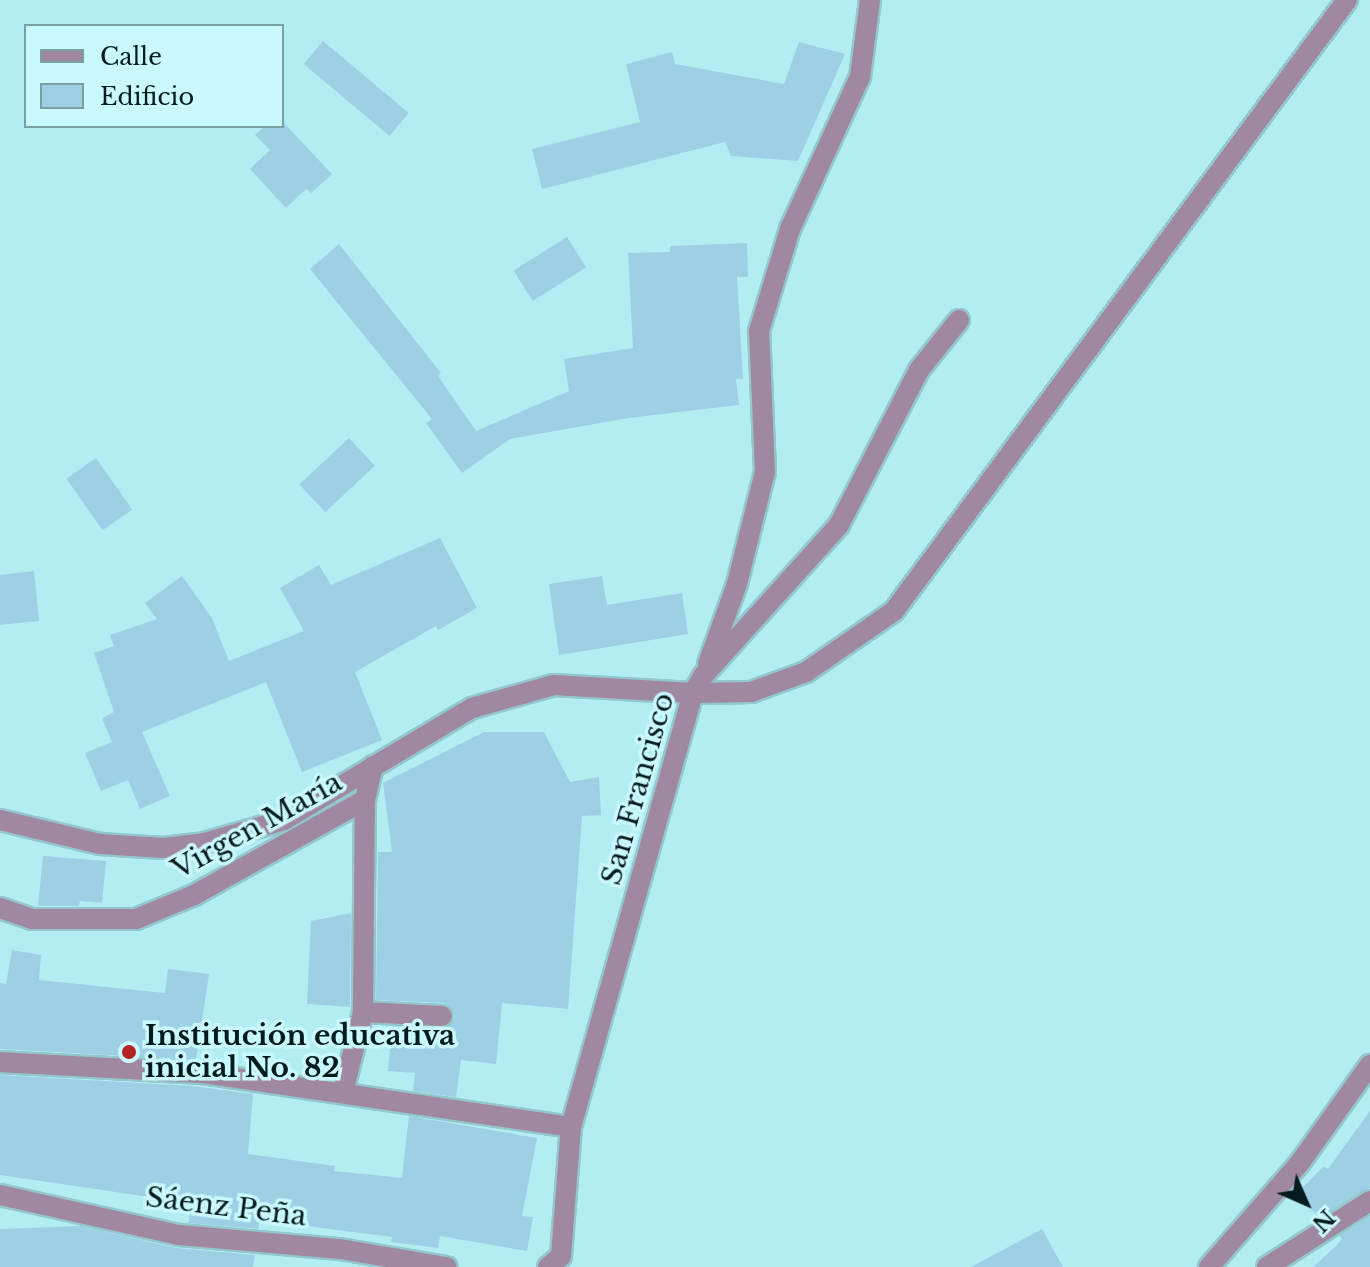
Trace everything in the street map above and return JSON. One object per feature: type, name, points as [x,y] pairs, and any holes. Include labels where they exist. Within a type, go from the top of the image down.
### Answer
[{"type":"street","points":[[698,684],[737,584],[765,472],[759,331],[790,229],[860,77],[870,0]]},
{"type":"street","name":"Virgen María","points":[[0,908],[32,919],[136,919],[194,895],[365,800],[373,766],[472,708],[554,685],[698,684],[751,692],[806,672],[894,611],[1347,0]]},
{"type":"street","name":"San Francisco","points":[[554,1262],[571,1127],[698,684],[839,525],[919,370],[959,320]]},
{"type":"street","points":[[0,820],[100,844],[164,848],[204,843],[284,820],[373,766]]},
{"type":"street","points":[[343,1092],[363,1012],[365,800]]},
{"type":"street","points":[[363,1012],[442,1016]]},
{"type":"street","points":[[0,1062],[202,1073],[571,1127]]},
{"type":"street","points":[[1209,1267],[1299,1164],[1370,1065]]},
{"type":"street","name":"Sáenz Peña","points":[[0,1195],[179,1235],[340,1249],[446,1267]]},
{"type":"street","points":[[1267,1267],[1370,1201]]},
{"type":"building","points":[[323,41],[409,113],[390,136],[304,64]]},
{"type":"building","points":[[799,42],[845,54],[798,161],[731,156],[725,142],[542,189],[532,149],[640,122],[626,64],[672,52],[675,64],[784,84]]},
{"type":"building","points":[[284,123],[332,174],[311,193],[306,189],[286,208],[250,169],[270,150],[255,135],[263,128],[284,128]]},
{"type":"building","points":[[567,237],[586,268],[533,301],[514,270]]},
{"type":"building","points":[[747,243],[748,277],[737,277],[743,379],[736,379],[739,405],[628,418],[510,439],[462,473],[426,423],[432,419],[310,269],[339,244],[441,373],[438,376],[476,431],[569,391],[564,359],[633,348],[628,253],[670,252],[670,246]]},
{"type":"building","points":[[349,438],[375,466],[325,512],[299,484]]},
{"type":"building","points":[[96,458],[132,510],[103,530],[67,479]]},
{"type":"building","points":[[440,538],[477,608],[438,630],[436,626],[355,672],[382,740],[302,772],[266,682],[142,732],[170,796],[140,809],[128,780],[101,791],[85,753],[112,742],[102,718],[114,712],[94,653],[114,646],[110,635],[157,619],[145,603],[182,576],[212,618],[229,661],[304,631],[280,588],[319,565],[331,585]]},
{"type":"building","points":[[34,571],[39,621],[0,625],[0,575]]},
{"type":"building","points":[[602,576],[607,605],[682,593],[688,634],[559,655],[549,584]]},
{"type":"building","points":[[484,732],[544,732],[570,782],[599,777],[601,815],[582,816],[568,1009],[502,1003],[496,1064],[461,1060],[456,1097],[413,1091],[415,1073],[388,1071],[392,1026],[442,1029],[452,1024],[455,1016],[450,1006],[443,1003],[376,1000],[378,852],[392,852],[383,783]]},
{"type":"building","points":[[43,856],[106,861],[102,903],[80,901],[79,906],[38,906]]},
{"type":"building","points":[[351,913],[350,1007],[307,1004],[311,921]]},
{"type":"building","points":[[12,950],[41,955],[39,980],[165,993],[168,969],[209,974],[196,1060],[0,1049],[0,983],[6,984]]},
{"type":"building","points":[[0,1075],[192,1086],[253,1094],[248,1154],[335,1166],[334,1171],[402,1178],[409,1116],[537,1138],[522,1216],[533,1217],[527,1251],[440,1236],[438,1248],[391,1242],[392,1237],[260,1220],[258,1229],[186,1223],[189,1222],[190,1203],[0,1175]]},
{"type":"building","points":[[1370,1111],[1370,1188],[1320,1218],[1296,1194],[1324,1166],[1328,1169]]},
{"type":"building","points":[[1370,1216],[1370,1267],[1313,1267],[1342,1239],[1339,1236]]},
{"type":"building","points":[[81,1226],[176,1248],[255,1255],[253,1267],[0,1267],[0,1229]]},
{"type":"building","points":[[1042,1229],[1063,1267],[971,1267]]},
{"type":"place","name":"Institución educativa inicial No. 82","points":[[129,1052]]}]
